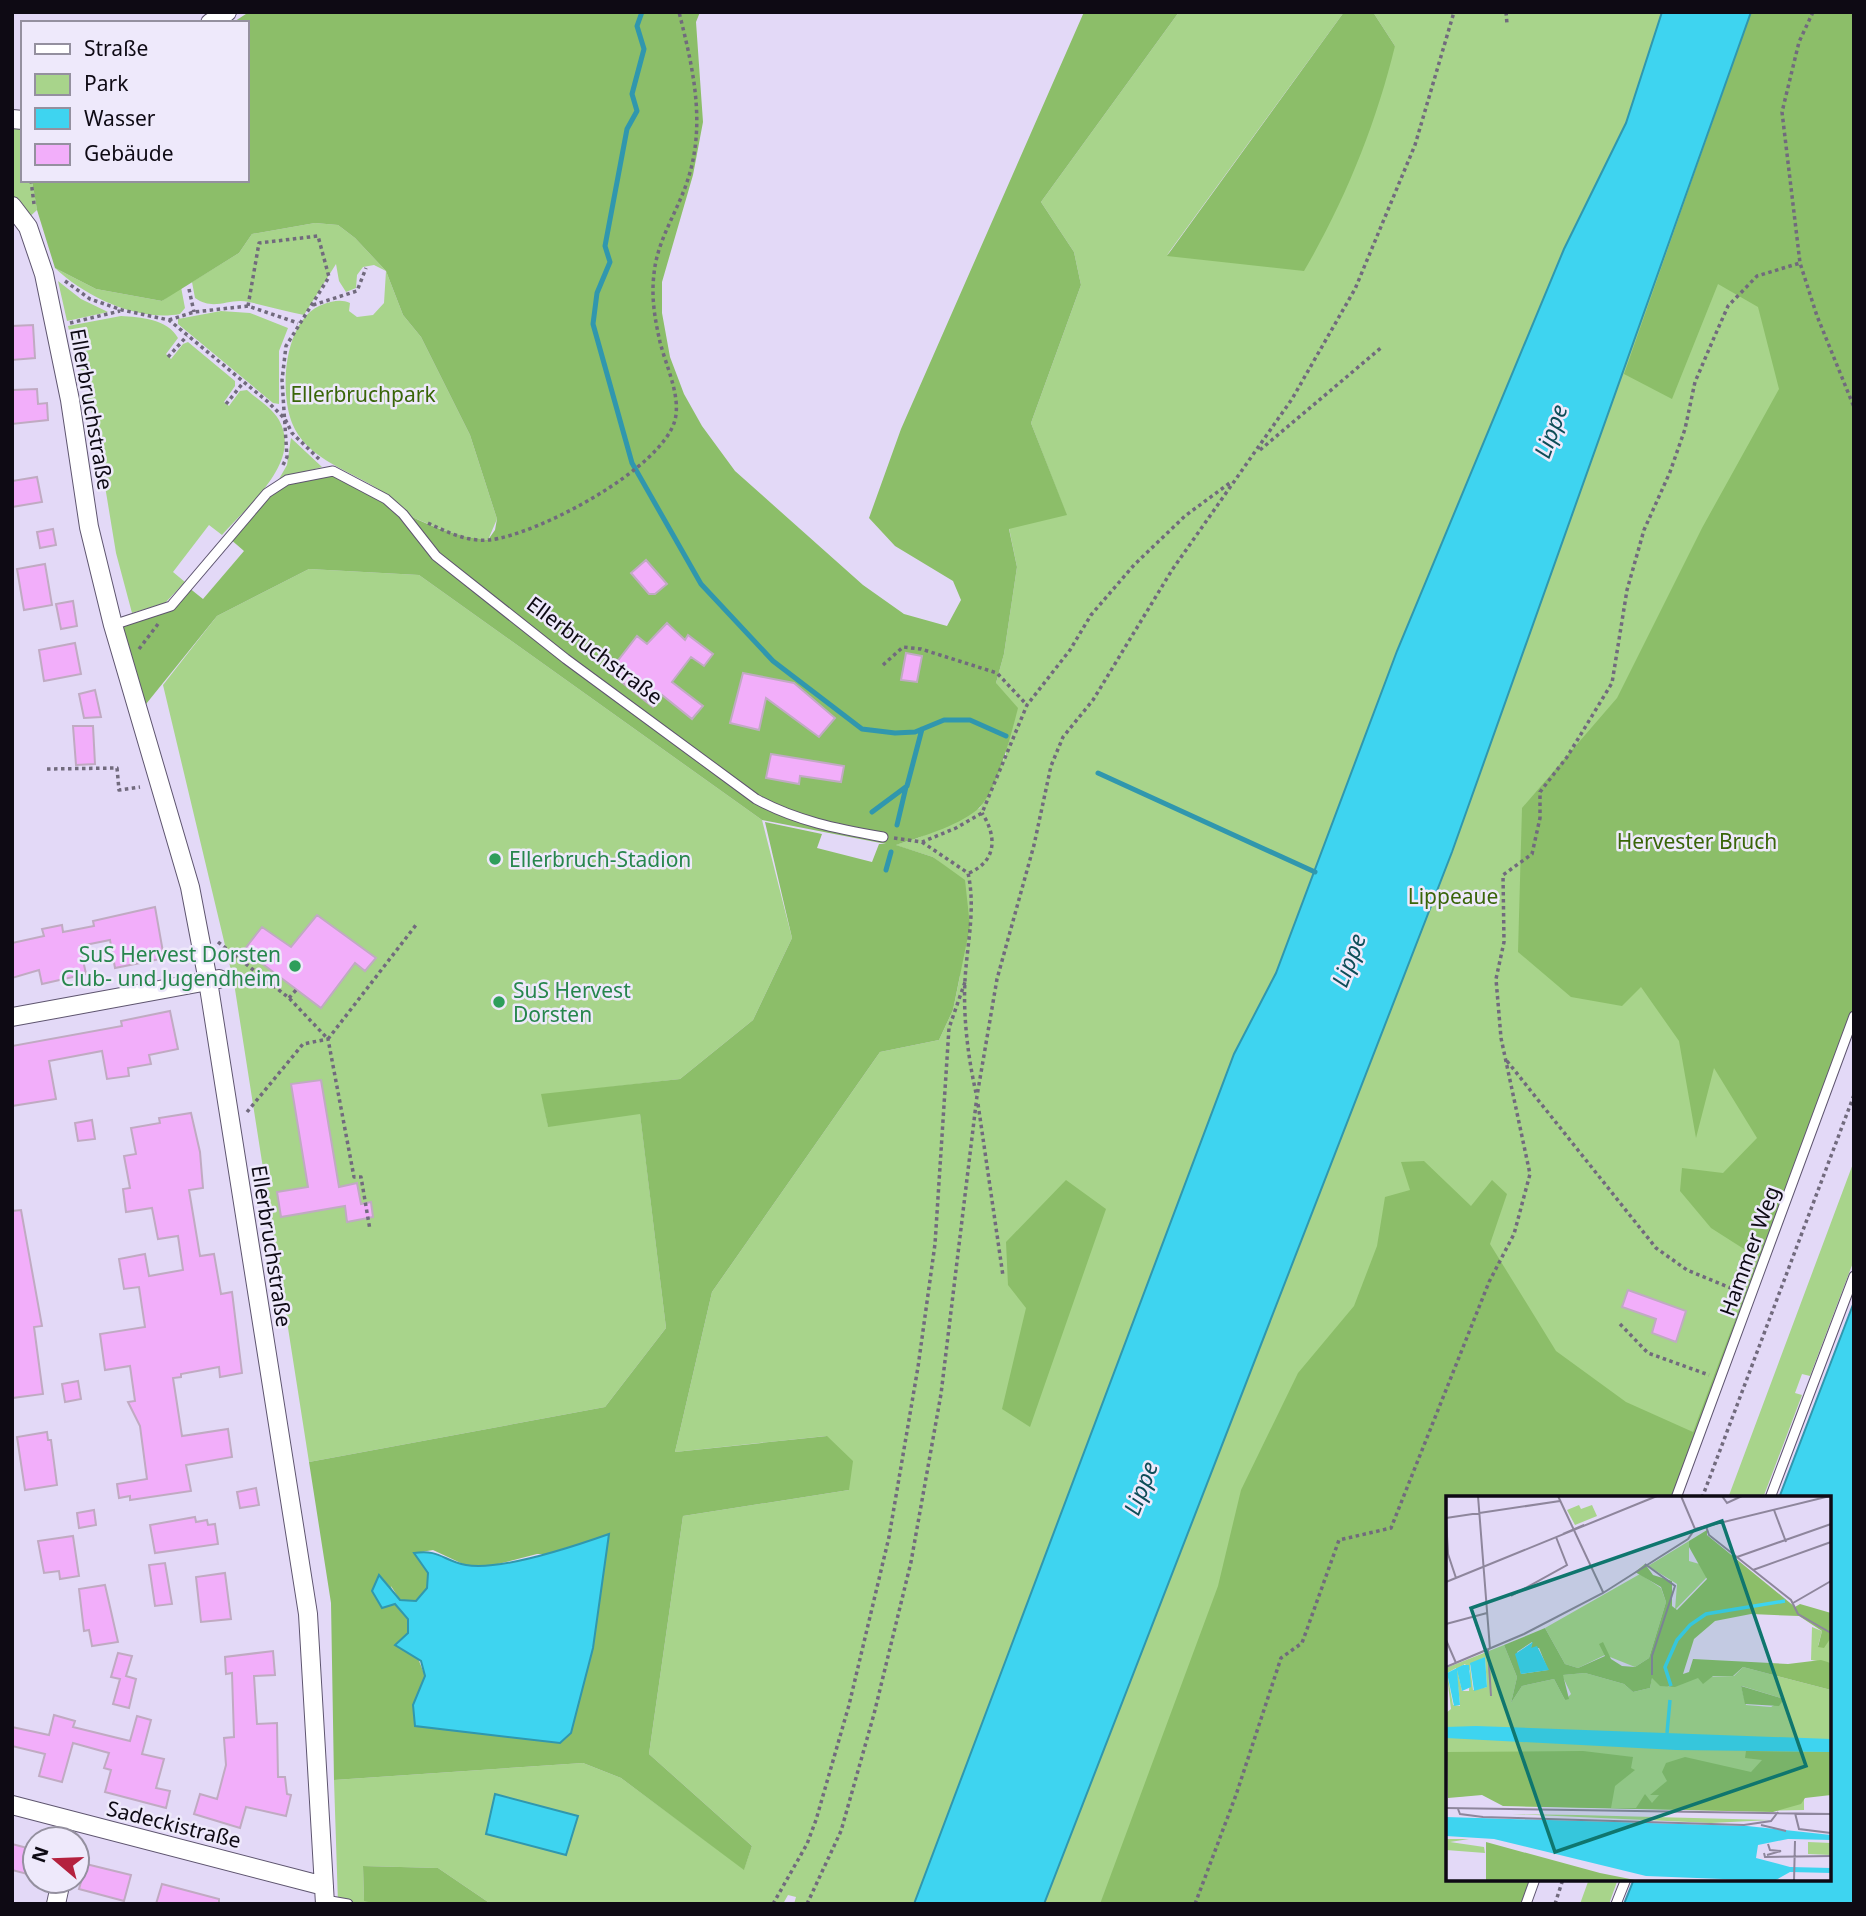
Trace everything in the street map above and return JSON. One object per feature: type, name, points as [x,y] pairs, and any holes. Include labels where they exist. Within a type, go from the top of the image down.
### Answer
[{"type":"street","name":"Ellerbruchstraße","points":[[12,206],[28,226],[44,274],[70,400],[89,527],[113,625],[190,887],[213,980],[230,1132],[307,1614],[325,1897]]},
{"type":"street","points":[[12,1017],[213,980]]},
{"type":"street","name":"Sadeckistraße","points":[[12,1805],[60,1825]]},
{"type":"street","name":"Sadeckistraße","points":[[91,1835],[325,1897]]},
{"type":"lane","points":[[113,625],[172,606],[267,493],[287,480],[333,471]]},
{"type":"lane","name":"Ellerbruchstraße","points":[[333,471],[362,484],[403,514],[436,556],[566,659],[756,799],[782,814],[883,837]]},
{"type":"lane","name":"Hammer Weg","points":[[1677,1496],[1854,1016]]},
{"type":"lane","points":[[1771,1496],[1854,1276]]},
{"type":"lane","points":[[1526,1904],[1534,1881]]},
{"type":"lane","points":[[1616,1904],[1625,1881]]},
{"type":"lane","points":[[325,1897],[348,1904]]},
{"type":"path","points":[[403,514],[463,538],[488,540],[530,530],[568,513],[627,473],[666,437],[675,420],[676,402],[653,302],[654,272],[688,178],[697,139],[694,75],[679,12]]},
{"type":"path","points":[[807,1904],[841,1831],[874,1714],[911,1562],[928,1477],[952,1321],[976,1096],[997,979],[1034,845],[1051,766],[1063,737],[1093,700],[1172,570],[1254,455],[1315,362],[1355,289],[1389,213],[1415,145],[1454,12]]},
{"type":"path","points":[[1506,12],[1507,24]]},
{"type":"path","points":[[1813,12],[1800,42],[1782,112],[1800,263],[1817,316],[1854,407]]},
{"type":"path","points":[[248,306],[258,243],[318,236],[329,277],[310,309]]},
{"type":"path","points":[[1195,1904],[1236,1795],[1281,1658],[1301,1643],[1339,1541],[1391,1528],[1489,1282],[1514,1234],[1530,1174],[1506,1059],[1496,979],[1504,942],[1503,875],[1532,854],[1540,818],[1541,792],[1567,757],[1612,683],[1627,590],[1643,530],[1670,472],[1685,429],[1695,382],[1728,306],[1757,276],[1800,263]]},
{"type":"path","points":[[267,493],[287,457],[282,380],[286,346],[298,323],[317,302],[357,291],[366,268]]},
{"type":"path","points":[[62,279],[90,299],[122,310],[169,320],[285,419],[301,442],[333,471]]},
{"type":"path","points":[[189,289],[194,312]]},
{"type":"path","points":[[169,320],[194,312],[248,306],[298,323]]},
{"type":"path","points":[[64,324],[122,310]]},
{"type":"path","points":[[168,357],[187,336]]},
{"type":"path","points":[[1254,455],[1381,347]]},
{"type":"path","points":[[226,404],[243,383]]},
{"type":"path","points":[[922,842],[956,828],[982,813],[1027,705],[1091,615],[1134,565],[1185,516],[1236,479]]},
{"type":"path","points":[[883,665],[903,647],[921,649],[997,673],[1027,705]]},
{"type":"path","points":[[47,769],[117,768],[119,790],[139,787]]},
{"type":"path","points":[[968,873],[980,868],[993,846],[993,829],[982,813]]},
{"type":"path","points":[[883,837],[922,842],[968,873],[973,895],[965,982],[970,1068],[1003,1276]]},
{"type":"path","points":[[230,1132],[303,1044],[328,1039],[416,925]]},
{"type":"path","points":[[212,937],[289,998],[328,1039],[354,1177],[361,1177],[370,1230]]},
{"type":"path","points":[[773,1904],[807,1844],[816,1819],[852,1692],[888,1537],[918,1367],[935,1244],[949,1028],[965,982]]},
{"type":"path","points":[[289,998],[296,990]]},
{"type":"path","points":[[1506,1059],[1656,1248],[1687,1270],[1751,1297]]},
{"type":"path","points":[[1703,1496],[1854,1095]]},
{"type":"path","points":[[1620,1324],[1648,1353],[1721,1379]]},
{"type":"path","points":[[1555,1904],[1562,1881]]},
{"type":"green space","points":[[249,12],[700,12],[696,22],[703,122],[693,175],[662,282],[662,313],[670,357],[684,394],[702,426],[735,471],[863,585],[904,614],[947,626],[961,600],[953,581],[895,546],[869,518],[901,429],[1084,12],[1179,12],[1041,202],[1074,252],[1081,285],[1031,423],[1067,515],[1009,529],[1017,567],[1004,654],[996,683],[1018,708],[991,791],[977,810],[968,816],[896,845],[933,857],[965,880],[970,926],[953,1010],[939,1040],[880,1052],[712,1292],[675,1452],[827,1436],[853,1461],[849,1490],[683,1516],[649,1754],[752,1846],[744,1870],[621,1778],[583,1763],[334,1780],[331,1603],[309,1462],[605,1407],[666,1328],[640,1114],[548,1127],[541,1094],[680,1079],[753,1020],[792,938],[765,822],[822,834],[817,848],[872,862],[879,844],[886,844],[762,820],[419,575],[309,569],[217,616],[138,714],[113,625],[171,606],[188,587],[203,599],[244,551],[229,538],[248,512],[287,480],[333,471],[427,524],[467,537],[488,540],[495,530],[497,519],[470,435],[421,337],[403,315],[386,271],[355,238],[338,225],[315,223],[252,234],[239,253],[162,301],[96,289],[55,268],[37,210],[32,182],[248,182],[248,21],[235,21]],"holes":[[[609,1534],[593,1648],[414,1704],[425,1676],[408,1633],[408,1619],[395,1604],[391,1586],[400,1600],[416,1601],[427,1588],[428,1573],[415,1553],[433,1550],[465,1565],[494,1565],[537,1554],[554,1554]]]},
{"type":"green space","name":"Lippeaue","points":[[1179,12],[1344,12],[1167,255],[1395,46],[1373,12],[1854,12],[1854,1023],[1735,1320],[1675,1496],[1446,1496],[1446,1881],[1454,1881],[1522,1904],[794,1904],[796,1897],[788,1895],[783,1904],[491,1904],[438,1868],[363,1866],[364,1900],[378,1904],[338,1904],[334,1780],[583,1763],[621,1778],[744,1869],[752,1846],[649,1754],[683,1516],[849,1490],[826,1436],[675,1452],[712,1292],[880,1052],[939,1040],[953,1010],[960,976],[948,869],[933,857],[895,845],[918,838],[980,808],[1006,755],[996,683],[1004,654],[1017,567],[1009,528],[1066,514],[1031,423],[1081,285],[1074,252],[1041,202]]},
{"type":"green space","points":[[1344,12],[1373,12],[1395,46],[1379,104],[1358,162],[1304,271],[1167,256]]},
{"type":"green space","name":"Hervester Bruch","points":[[1751,12],[1854,12],[1854,1005],[1674,1496],[1446,1496],[1446,1881],[1531,1881],[1523,1904],[1100,1904],[1218,1586],[1241,1490],[1298,1373],[1354,1306],[1377,1246],[1385,1197],[1410,1190],[1401,1162],[1424,1161],[1471,1206],[1492,1180],[1507,1194],[1490,1244],[1556,1351],[1626,1402],[1693,1432],[1758,1258],[1711,1228],[1680,1191],[1682,1168],[1723,1173],[1757,1138],[1714,1068],[1696,1138],[1679,1041],[1641,987],[1622,1006],[1571,997],[1518,952],[1522,808],[1617,698],[1702,528],[1779,389],[1758,307],[1718,284],[1672,399],[1624,374]]},
{"type":"green space","points":[[12,120],[21,127],[21,182],[32,182],[37,210],[26,220],[12,202]]},
{"type":"green space","points":[[315,223],[338,225],[355,238],[386,271],[374,265],[363,267],[357,275],[356,288],[346,292],[339,281],[336,264],[304,315],[249,302],[209,304],[195,298],[192,282],[239,253],[252,234]]},
{"type":"green space","points":[[55,268],[96,289],[162,301],[181,287],[185,308],[180,314],[164,315],[130,310],[96,297]]},
{"type":"green space","name":"Ellerbruchpark","points":[[386,271],[403,315],[421,337],[470,435],[497,519],[488,540],[449,532],[408,515],[384,493],[332,464],[308,447],[292,423],[288,409],[286,374],[288,356],[300,323],[311,311],[337,301],[350,303],[349,311],[357,317],[373,315],[384,303]]},
{"type":"green space","points":[[58,281],[81,299],[108,312],[67,321]]},
{"type":"green space","points":[[221,311],[250,313],[288,328],[279,351],[279,404],[273,403],[178,324],[178,319]]},
{"type":"green space","points":[[121,316],[153,320],[168,327],[178,338],[166,354],[171,359],[183,344],[188,342],[235,381],[235,386],[224,402],[229,406],[240,391],[247,390],[276,416],[284,436],[284,452],[269,483],[222,535],[209,525],[173,572],[185,582],[165,603],[132,613],[116,553],[94,419],[85,394],[90,392],[85,372],[78,368],[68,326]]},
{"type":"green space","points":[[291,438],[322,467],[279,479],[287,465]]},
{"type":"green space","name":"SuS Hervest Dorsten","points":[[309,569],[419,575],[762,820],[792,938],[753,1020],[680,1079],[542,1095],[548,1126],[640,1113],[666,1328],[605,1407],[309,1462],[234,983],[163,685],[217,616]]},
{"type":"green space","points":[[1854,1161],[1854,1260],[1810,1376],[1802,1374],[1795,1393],[1802,1395],[1764,1496],[1729,1496]]},
{"type":"green space","points":[[1066,1180],[1106,1209],[1030,1427],[1002,1409],[1026,1308],[1008,1285],[1006,1242]]},
{"type":"green space","points":[[363,1866],[438,1868],[491,1904],[378,1904],[364,1901]]},
{"type":"green space","points":[[1588,1881],[1617,1881],[1609,1904],[1580,1904]]},
{"type":"water","name":"Lippe","points":[[1662,12],[1751,12],[1452,852],[1044,1904],[914,1904],[1234,1054],[1276,973],[1397,651],[1564,249],[1626,123]]},
{"type":"water","points":[[1854,1302],[1854,1904],[1624,1904],[1633,1881],[1831,1881],[1831,1496],[1780,1496]]},
{"type":"water","points":[[609,1534],[593,1648],[571,1733],[560,1743],[415,1726],[413,1705],[425,1676],[421,1661],[395,1645],[408,1633],[408,1619],[395,1604],[382,1608],[372,1591],[379,1575],[400,1600],[416,1601],[427,1588],[428,1573],[414,1553],[436,1554],[466,1565],[481,1566],[538,1556]]},
{"type":"water","points":[[495,1794],[578,1816],[566,1855],[486,1834]]},
{"type":"building","points":[[33,325],[35,358],[12,360],[12,326]]},
{"type":"building","points":[[37,389],[38,404],[47,403],[48,420],[12,424],[12,390]]},
{"type":"building","points":[[37,477],[42,502],[12,507],[12,481]]},
{"type":"building","points":[[53,529],[56,545],[40,548],[37,532]]},
{"type":"building","points":[[646,560],[667,584],[655,594],[649,594],[631,573]]},
{"type":"building","points":[[45,564],[52,605],[24,610],[17,569]]},
{"type":"building","points":[[73,601],[77,626],[61,629],[56,604]]},
{"type":"building","points":[[667,623],[685,640],[688,635],[713,654],[704,666],[691,657],[672,682],[703,706],[692,719],[662,695],[653,707],[609,672],[637,636],[647,644]]},
{"type":"building","points":[[75,643],[81,674],[44,681],[39,650]]},
{"type":"building","points":[[906,653],[922,656],[917,682],[901,680]]},
{"type":"building","points":[[743,673],[794,683],[835,718],[819,737],[766,698],[759,730],[730,723]]},
{"type":"building","points":[[95,690],[101,717],[84,718],[79,694]]},
{"type":"building","points":[[73,726],[93,726],[95,764],[76,765]]},
{"type":"building","points":[[771,754],[844,766],[841,782],[800,776],[799,784],[766,778]]},
{"type":"building","points":[[155,907],[163,952],[158,953],[160,959],[115,968],[110,940],[80,946],[86,974],[42,984],[39,970],[12,978],[12,943],[44,936],[42,929],[62,925],[63,932],[94,926],[93,921]]},
{"type":"building","points":[[317,915],[376,958],[365,971],[355,963],[321,1008],[244,950],[262,927],[291,947]]},
{"type":"building","points":[[170,1011],[178,1049],[149,1055],[151,1064],[128,1068],[129,1076],[107,1079],[102,1051],[49,1061],[56,1099],[12,1106],[12,1046],[122,1026],[121,1021]]},
{"type":"building","points":[[321,1080],[339,1187],[357,1183],[361,1204],[371,1202],[373,1217],[347,1222],[345,1206],[281,1217],[277,1192],[308,1187],[291,1084]]},
{"type":"building","points":[[191,1113],[200,1152],[203,1188],[189,1190],[200,1256],[214,1254],[221,1294],[232,1292],[242,1373],[220,1377],[219,1367],[173,1378],[182,1436],[228,1429],[232,1457],[186,1465],[191,1491],[130,1500],[130,1496],[119,1498],[117,1484],[147,1479],[140,1426],[128,1402],[135,1401],[130,1366],[105,1370],[100,1334],[145,1327],[139,1287],[124,1289],[119,1259],[145,1254],[149,1276],[183,1270],[178,1236],[158,1239],[152,1208],[126,1212],[123,1189],[130,1188],[124,1156],[136,1154],[131,1128],[160,1123],[159,1118]]},
{"type":"building","points":[[92,1120],[95,1139],[78,1141],[75,1123]]},
{"type":"building","points":[[21,1210],[42,1326],[34,1327],[43,1394],[12,1398],[12,1211]]},
{"type":"building","points":[[1628,1290],[1686,1311],[1676,1342],[1652,1333],[1656,1319],[1622,1307]]},
{"type":"building","points":[[78,1381],[81,1399],[65,1402],[62,1384]]},
{"type":"building","points":[[47,1432],[48,1440],[51,1440],[57,1485],[25,1490],[17,1437]]},
{"type":"building","points":[[256,1488],[259,1505],[240,1508],[237,1492]]},
{"type":"building","points":[[94,1510],[96,1525],[79,1528],[77,1513]]},
{"type":"building","points":[[195,1517],[196,1522],[207,1520],[208,1525],[215,1524],[218,1544],[155,1553],[150,1525]]},
{"type":"building","points":[[73,1536],[79,1576],[60,1579],[59,1571],[44,1573],[38,1541]]},
{"type":"building","points":[[165,1563],[172,1604],[155,1606],[149,1565]]},
{"type":"building","points":[[225,1573],[231,1619],[201,1622],[196,1577]]},
{"type":"building","points":[[105,1585],[118,1642],[92,1646],[89,1630],[84,1631],[79,1589]]},
{"type":"building","points":[[273,1651],[275,1675],[254,1676],[257,1724],[277,1723],[278,1777],[285,1777],[287,1794],[291,1795],[286,1816],[246,1807],[240,1828],[194,1814],[200,1794],[217,1799],[226,1765],[224,1738],[234,1737],[232,1673],[226,1674],[225,1657]]},
{"type":"building","points":[[118,1653],[132,1656],[126,1676],[136,1679],[129,1708],[113,1704],[120,1679],[111,1677]]},
{"type":"building","points":[[54,1715],[75,1721],[73,1727],[130,1741],[137,1716],[151,1720],[142,1754],[164,1759],[156,1788],[170,1791],[166,1808],[105,1792],[111,1770],[104,1768],[109,1753],[73,1743],[62,1782],[39,1776],[45,1754],[12,1746],[12,1727],[49,1735]]},
{"type":"building","points":[[12,1844],[21,1846],[21,1872],[12,1870]]},
{"type":"building","points":[[91,1865],[131,1875],[124,1901],[91,1892]]},
{"type":"building","points":[[162,1884],[219,1899],[219,1904],[156,1904]]},
{"type":"waterway","points":[[642,12],[637,26],[644,49],[632,94],[637,111],[627,129],[605,246],[610,262],[597,293],[593,324],[632,463],[701,584],[773,661],[862,729],[895,733],[915,732],[944,720],[970,720],[1006,736]]},
{"type":"waterway","points":[[872,812],[907,786],[922,729]]},
{"type":"waterway","points":[[1098,773],[1315,872]]},
{"type":"waterway","points":[[897,825],[906,787]]},
{"type":"waterway","points":[[886,870],[891,852]]},
{"type":"place","name":"Ellerbruch-Stadion","points":[[495,859]]},
{"type":"place","name":"SuS Hervest Dorsten Club- und Jugendheim","points":[[295,966]]},
{"type":"place","name":"SuS Hervest Dorsten","points":[[499,1002]]}]
